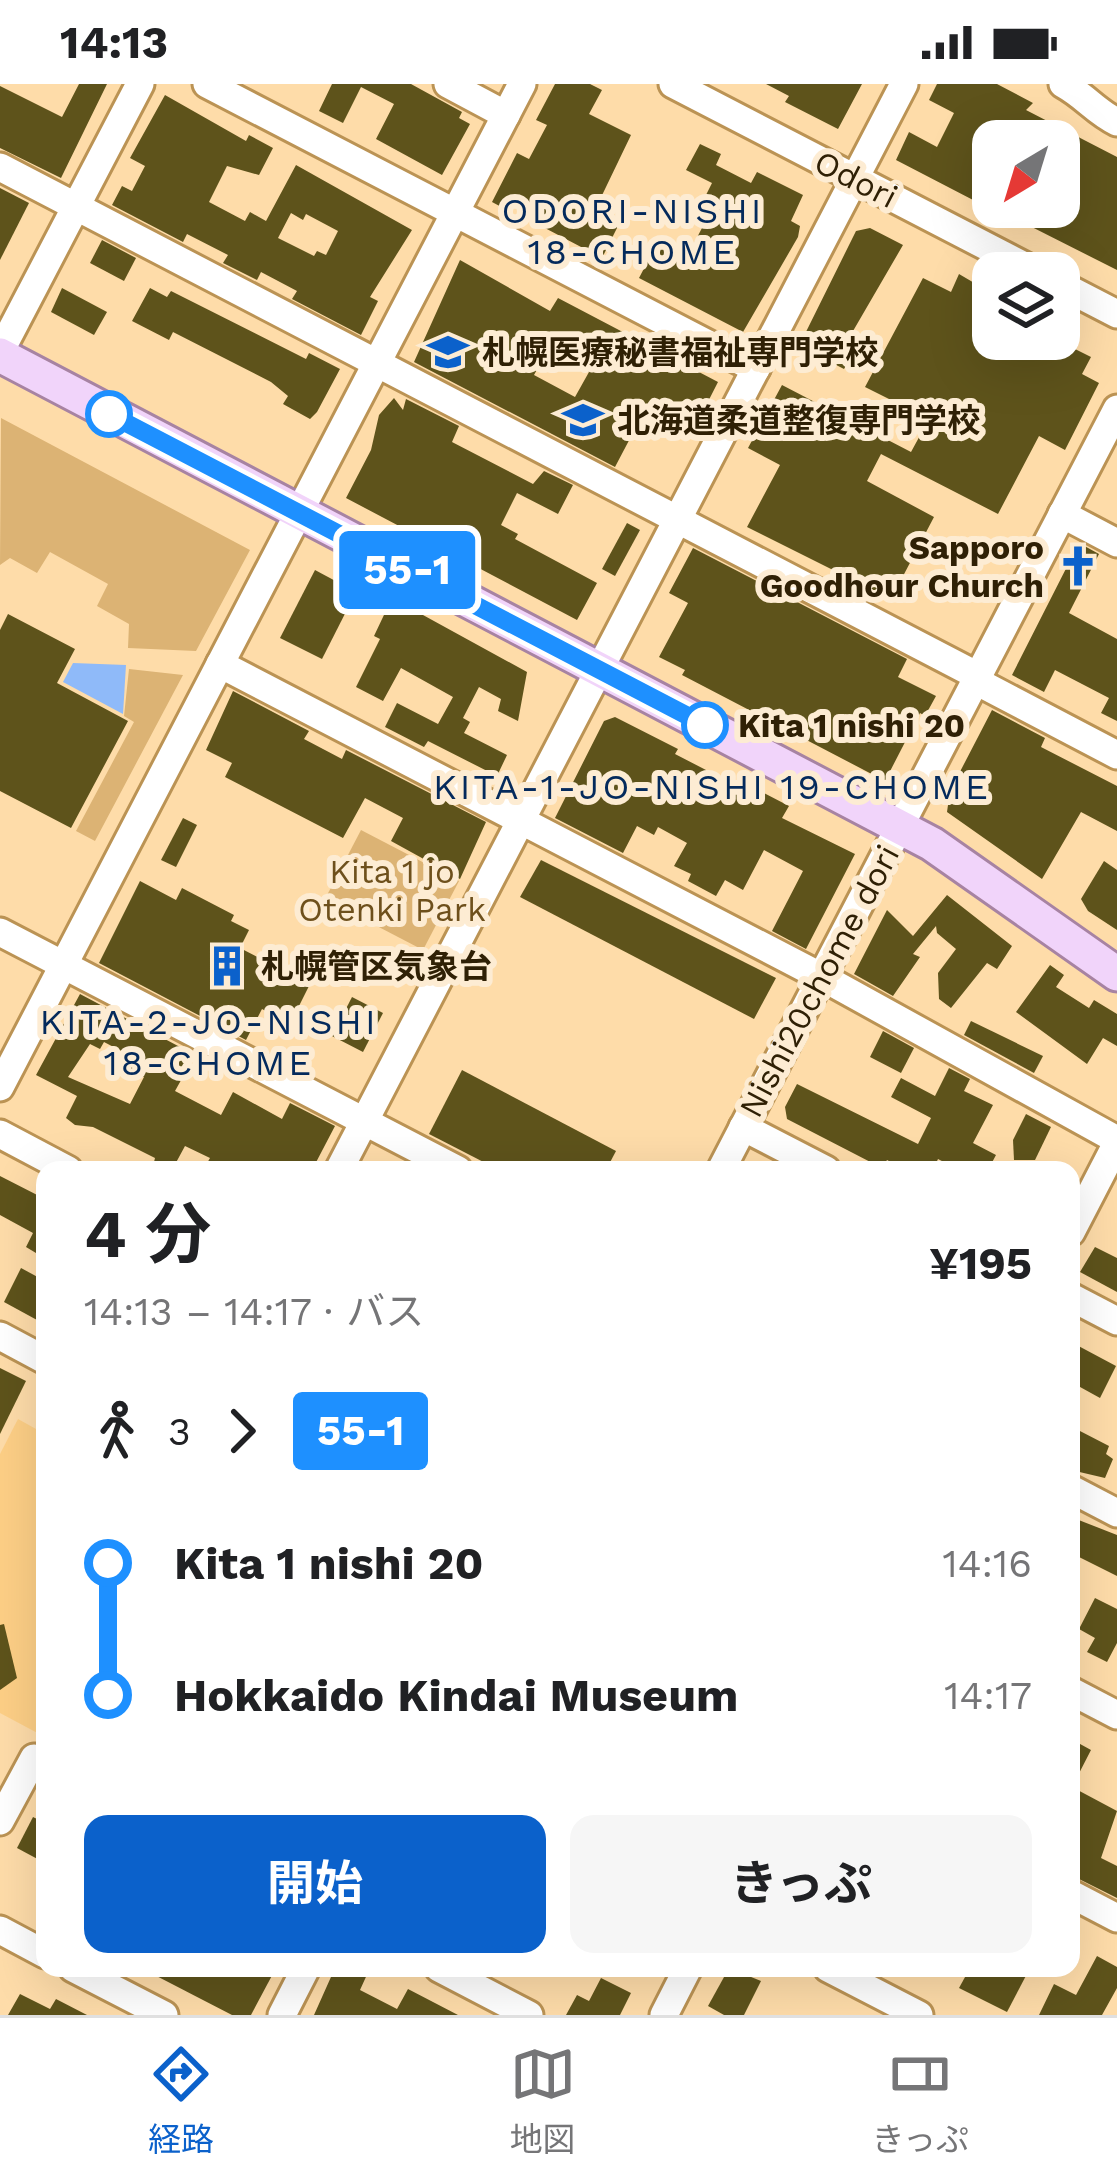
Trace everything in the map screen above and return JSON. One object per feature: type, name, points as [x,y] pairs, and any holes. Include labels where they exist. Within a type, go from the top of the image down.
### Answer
[{"type":"main road","points":[[0,354],[900,827],[1117,974]]},
{"type":"street","points":[[0,354],[140,84]]},
{"type":"street","points":[[207,84],[755,369]]},
{"type":"street","points":[[448,84],[506,115]]},
{"type":"street","points":[[0,1087],[522,84]]},
{"type":"street","name":"Odori","points":[[674,84],[998,252]]},
{"type":"street","points":[[344,1161],[904,84]]},
{"type":"street","points":[[1063,84],[1092,99],[1099,113],[1117,122]]},
{"type":"street","points":[[0,167],[1117,755]]},
{"type":"street","points":[[1080,295],[1117,314]]},
{"type":"street","name":"Nishi20chome dori","points":[[726,1161],[1114,420]]},
{"type":"street","points":[[1062,514],[1117,543]]},
{"type":"street","points":[[220,664],[822,977],[1117,1141],[1080,1214]]},
{"type":"street","points":[[0,932],[441,1161]]},
{"type":"street","points":[[743,1127],[809,1161]]},
{"type":"street","points":[[0,1134],[51,1161]]},
{"type":"street","points":[[1080,1302],[1117,1322]]},
{"type":"street","points":[[0,1336],[36,1355]]},
{"type":"street","points":[[1080,1494],[1117,1513]]},
{"type":"street","points":[[1080,1696],[1117,1715]]},
{"type":"street","points":[[0,1821],[34,1758]]},
{"type":"street","points":[[1080,1899],[1117,1918]]},
{"type":"street","points":[[0,1930],[36,1949]]},
{"type":"street","points":[[90,1977],[164,2015]]},
{"type":"street","points":[[282,2015],[301,1977]]},
{"type":"street","points":[[456,1977],[529,2015]]},
{"type":"street","points":[[664,2015],[683,1977]]},
{"type":"street","points":[[845,1977],[919,2015]]},
{"type":"shaded area","points":[[18,1419],[36,1429],[36,1732],[0,1713],[0,1454]]},
{"type":"green space","points":[[1,418],[250,550],[196,651],[128,648],[129,624],[97,606],[108,584],[50,552],[37,573],[10,558],[0,565]]},
{"type":"green space","points":[[129,669],[183,675],[95,841],[76,831],[134,722],[124,716]]},
{"type":"green space","name":"Kita 1 jo Otenki Park","points":[[361,830],[459,881],[423,950],[325,899]]},
{"type":"water","points":[[73,663],[126,665],[123,714],[63,682]]},
{"type":"building","points":[[79,84],[107,84],[61,178],[0,148],[0,86],[62,117]]},
{"type":"building","points":[[332,84],[411,84],[462,112],[459,118],[470,124],[442,175],[376,139],[394,104],[361,87],[343,123],[319,111]]},
{"type":"building","points":[[555,84],[590,84],[602,90],[589,114],[631,135],[593,214],[618,226],[602,258],[543,227],[546,221],[511,202],[507,210],[492,202],[517,153],[529,159],[547,125],[536,120]]},
{"type":"building","points":[[766,84],[862,84],[838,129],[785,102],[789,96]]},
{"type":"building","points":[[937,84],[997,84],[1033,103],[1026,110],[1045,120],[972,120],[972,199],[896,160],[909,132],[937,147],[954,113],[929,100]]},
{"type":"building","points":[[165,95],[246,141],[249,135],[273,148],[259,175],[227,166],[209,202],[245,221],[250,212],[266,221],[296,165],[412,230],[370,297],[378,301],[361,335],[292,299],[297,291],[261,272],[257,280],[223,263],[228,255],[187,234],[183,242],[112,205],[122,186],[132,191],[145,166],[130,158]],"holes":[[[291,213],[303,220],[306,214],[338,231],[326,255],[317,251],[314,256],[278,238]]]},
{"type":"building","points":[[1080,138],[1117,157],[1117,270],[1034,228],[1080,228]]},
{"type":"building","points":[[700,144],[721,154],[716,165],[751,183],[757,172],[803,195],[791,221],[800,226],[798,237],[743,332],[639,278],[660,238],[689,253],[703,226],[693,221],[712,183],[686,170]]},
{"type":"building","points":[[0,188],[29,203],[0,260]]},
{"type":"building","points":[[870,228],[903,245],[842,350],[852,355],[844,369],[799,346],[856,231]]},
{"type":"building","points":[[102,240],[136,258],[124,281],[90,263]]},
{"type":"building","points":[[460,260],[550,311],[558,298],[718,382],[691,435],[645,410],[615,467],[414,362]],"holes":[[[547,351],[589,372],[575,397],[534,375]]]},
{"type":"building","points":[[959,274],[972,282],[972,360],[1080,360],[1080,352],[1091,357],[1082,374],[1099,383],[1065,450],[1039,436],[998,514],[881,454],[867,481],[934,517],[891,599],[747,527],[780,465],[748,448],[782,385],[911,452],[929,419],[865,387],[923,278],[951,292]]},
{"type":"building","points":[[62,288],[107,312],[94,335],[51,312]]},
{"type":"building","points":[[150,288],[167,297],[171,291],[306,359],[309,353],[340,369],[317,412],[310,419],[283,404],[288,396],[271,382],[173,332],[169,340],[132,321]]},
{"type":"building","points":[[394,398],[403,410],[406,399],[459,426],[452,442],[533,484],[544,471],[573,485],[558,514],[517,493],[501,525],[518,534],[515,539],[597,583],[577,620],[346,498],[371,450],[379,415]]},
{"type":"building","points":[[627,523],[640,530],[615,576],[602,569]]},
{"type":"building","points":[[1079,543],[1099,554],[1069,613],[1117,639],[1117,721],[1101,713],[1109,698],[1055,670],[1044,692],[1012,675]]},
{"type":"building","points":[[693,548],[907,659],[898,677],[936,696],[925,716],[920,713],[885,781],[682,675],[685,670],[659,657],[688,603],[669,593]]},
{"type":"building","points":[[315,570],[356,592],[322,659],[280,638]]},
{"type":"building","points":[[392,598],[527,672],[518,721],[498,711],[501,699],[479,687],[463,718],[470,722],[464,733],[507,755],[497,776],[428,741],[424,747],[385,727],[397,703],[438,724],[453,697],[401,668],[383,701],[356,687],[380,639],[374,636]]},
{"type":"building","points":[[8,614],[75,649],[57,683],[128,721],[71,828],[0,791],[0,630]]},
{"type":"building","points":[[233,691],[309,731],[304,739],[342,759],[346,750],[486,822],[460,879],[391,841],[403,818],[365,798],[343,838],[225,777],[232,763],[206,750]]},
{"type":"building","points":[[992,710],[1045,738],[1041,747],[1117,786],[1117,831],[1081,812],[1042,879],[947,812],[950,791]]},
{"type":"building","points":[[615,717],[678,749],[675,754],[706,770],[704,775],[749,798],[754,788],[789,806],[782,818],[855,854],[806,949],[772,931],[803,871],[764,850],[743,890],[725,880],[716,896],[688,881],[691,874],[674,866],[687,843],[658,827],[654,835],[637,826],[623,853],[555,818],[604,721]]},
{"type":"building","points":[[183,818],[197,825],[176,867],[161,860]]},
{"type":"building","points":[[541,860],[776,978],[754,1019],[520,897]]},
{"type":"building","points":[[1104,861],[1117,870],[1117,930],[1088,911],[1081,899]]},
{"type":"building","points":[[140,881],[176,900],[182,888],[234,915],[231,921],[249,930],[240,948],[310,984],[290,1024],[262,1009],[246,1040],[99,963]]},
{"type":"building","points":[[947,895],[1012,946],[997,969],[987,963],[951,1008],[939,999],[938,973],[956,949],[937,933],[936,926],[913,954],[920,957],[893,996],[854,974],[887,910],[913,936]]},
{"type":"building","points":[[1050,965],[1064,975],[1056,987],[1089,1008],[1094,1000],[1117,1014],[1117,1046],[1103,1038],[1087,1064],[1016,1012]]},
{"type":"building","points":[[80,994],[195,1055],[175,1091],[221,1115],[233,1092],[282,1119],[290,1103],[335,1126],[317,1161],[208,1161],[185,1146],[177,1161],[154,1161],[93,1127],[75,1125],[66,1118],[77,1096],[36,1075]],"holes":[[[104,1042],[127,1054],[122,1065],[144,1077],[130,1104],[68,1077],[90,1044],[100,1049]]]},
{"type":"building","points":[[352,997],[383,1013],[363,1052],[332,1036]]},
{"type":"building","points":[[971,1021],[1043,1056],[1034,1073],[964,1035]]},
{"type":"building","points":[[883,1031],[914,1048],[901,1073],[870,1057]]},
{"type":"building","points":[[949,1068],[970,1079],[964,1091],[993,1105],[973,1143],[996,1155],[993,1161],[868,1161],[787,1119],[785,1107],[797,1084],[918,1144],[931,1118],[891,1097],[901,1078],[935,1096]]},
{"type":"building","points":[[462,1070],[616,1151],[611,1161],[482,1161],[429,1134]]},
{"type":"building","points":[[1026,1114],[1051,1127],[1035,1160],[1014,1160],[1013,1140]]},
{"type":"building","points":[[0,1176],[36,1194],[36,1253],[26,1247],[33,1233],[0,1215]]},
{"type":"building","points":[[1095,1247],[1117,1258],[1117,1292],[1080,1272]]},
{"type":"building","points":[[21,1268],[36,1276],[36,1319],[4,1302]]},
{"type":"building","points":[[1080,1347],[1116,1366],[1100,1398],[1080,1387]]},
{"type":"building","points":[[0,1368],[26,1381],[0,1434]]},
{"type":"building","points":[[1080,1431],[1109,1446],[1106,1454],[1113,1459],[1105,1478],[1080,1472]]},
{"type":"building","points":[[1080,1521],[1117,1535],[1117,1576],[1080,1558]]},
{"type":"building","points":[[1095,1598],[1117,1609],[1117,1643],[1107,1662],[1087,1652],[1095,1638],[1080,1627]]},
{"type":"building","points":[[4,1624],[17,1678],[0,1690],[0,1625]]},
{"type":"building","points":[[1080,1744],[1091,1750],[1080,1771]]},
{"type":"building","points":[[1080,1791],[1117,1811],[1101,1858],[1117,1866],[1117,1898],[1080,1880]]},
{"type":"building","points":[[33,1817],[36,1818],[36,1858],[17,1848]]},
{"type":"building","points":[[1097,1956],[1117,1967],[1117,1988],[1102,2015],[1039,2015],[1054,1984],[1076,1995]]},
{"type":"building","points":[[158,1977],[271,1977],[251,2015],[232,2015]]},
{"type":"building","points":[[331,1977],[366,1977],[360,1990],[397,2009],[408,1989],[458,2015],[314,2015]]},
{"type":"building","points":[[724,1977],[761,1981],[744,2015],[724,2015],[708,2006]]},
{"type":"building","points":[[965,1977],[1025,1977],[1007,2012],[959,1988]]},
{"type":"building","points":[[601,1978],[631,1993],[620,2015],[566,2015],[577,1995],[589,2001]]},
{"type":"building","points":[[20,1994],[50,2009],[56,1999],[87,2015],[8,2015]]},
{"type":"bus line","name":"55-1","points":[[109,414],[705,725]]},
{"type":"place","name":"札幌医療秘書福祉専門学校","points":[[448,352]]},
{"type":"place","name":"北海道柔道整復専門学校","points":[[583,420]]},
{"type":"place","name":"Sapporo Goodhour Church","points":[[1078,566]]},
{"type":"place","name":"Kita 1 nishi 20","points":[[705,725]]},
{"type":"place","name":"札幌管区気象台","points":[[227,966]]},
{"type":"district","name":"ODORI-NISHI 18-CHOME","points":[[633,232]]},
{"type":"district","name":"KITA-1-JO-NISHI 19-CHOME","points":[[712,787]]},
{"type":"district","name":"KITA-2-JO-NISHI 18-CHOME","points":[[209,1042]]}]
